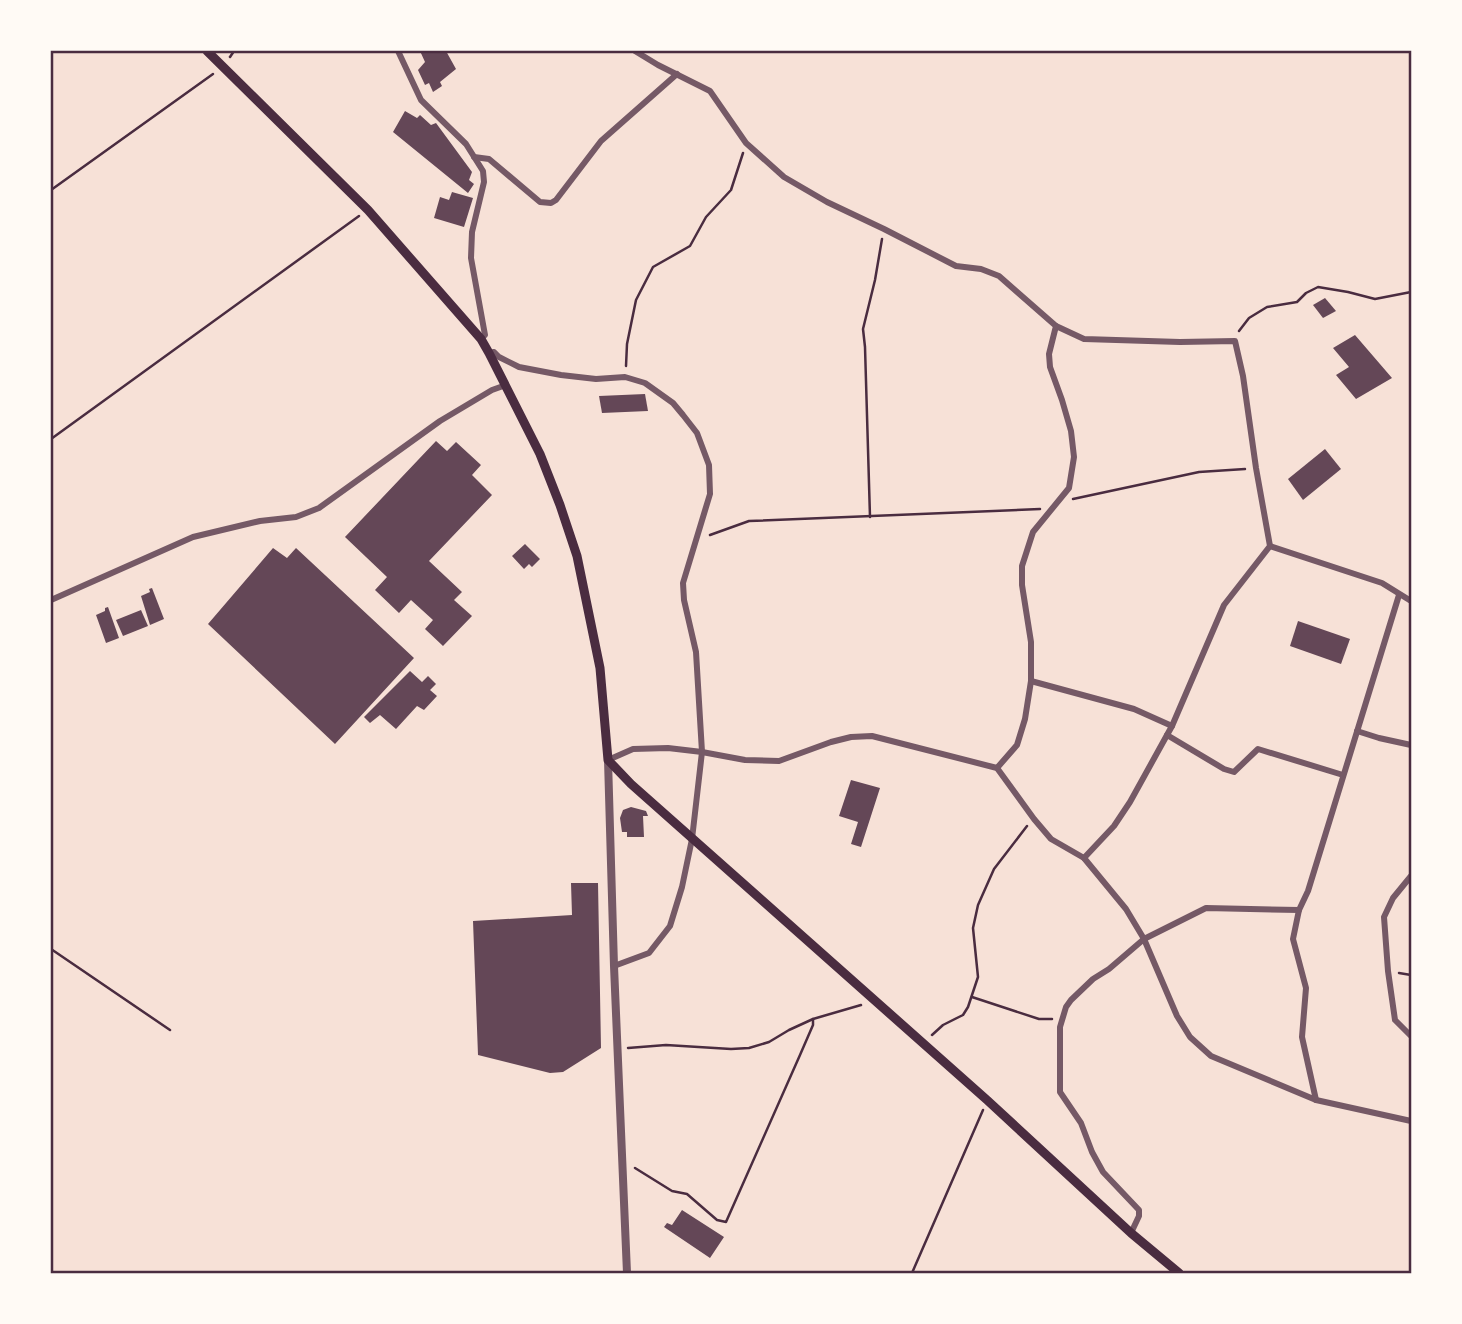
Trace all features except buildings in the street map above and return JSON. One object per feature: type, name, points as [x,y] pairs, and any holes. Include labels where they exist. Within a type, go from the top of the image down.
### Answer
[{"type":"main road","points":[[207,51],[368,210],[481,339],[489,353],[540,454],[577,556],[600,668],[608,760],[692,839],[1179,1273]]},
{"type":"street","points":[[398,51],[421,100],[466,144],[483,171],[484,182],[472,232],[471,258],[484,326],[485,335],[481,339]]},
{"type":"street","points":[[635,51],[710,92],[746,143],[784,177],[827,202],[956,267],[981,269],[999,276],[1056,326],[1084,339],[1235,341],[1270,546],[1224,605],[1172,726],[1130,802],[1114,826],[1084,858]]},
{"type":"street","points":[[474,156],[489,159],[536,200],[551,203],[601,141],[677,74]]},
{"type":"street","points":[[997,768],[1017,745],[1025,719],[1031,681],[1031,642],[1021,566],[1033,532],[1069,488],[1074,457],[1071,431],[1050,367],[1049,354],[1056,326]]},
{"type":"street","points":[[489,353],[494,352],[519,367],[596,379],[625,377],[645,383],[663,395],[684,415],[697,433],[709,465],[710,494],[684,578],[683,591],[695,652],[702,752],[692,839],[670,926],[649,953],[614,966]]},
{"type":"street","points":[[51,600],[193,537],[296,517],[319,508],[440,421],[492,390],[506,385]]},
{"type":"street","points":[[1270,546],[1382,583],[1411,601]]},
{"type":"street","points":[[1316,1100],[1302,1037],[1306,988],[1293,939],[1299,910],[1308,891],[1399,595]]},
{"type":"street","points":[[1031,681],[1134,709],[1172,726]]},
{"type":"street","points":[[1357,731],[1411,745]]},
{"type":"street","points":[[1167,735],[1224,769],[1234,772],[1258,749],[1343,775]]},
{"type":"street","points":[[627,1273],[608,760],[633,749],[668,748],[745,761],[779,761],[831,742],[872,736],[997,768],[1051,839],[1084,858],[1126,909],[1144,939],[1177,1016],[1190,1037],[1211,1056],[1316,1100],[1411,1121]]},
{"type":"street","points":[[1411,876],[1393,898],[1384,917],[1395,1020],[1411,1036]]},
{"type":"street","points":[[1131,1233],[1139,1210],[1103,1172],[1081,1123],[1060,1093],[1060,1027],[1066,1007],[1078,992],[1144,939],[1206,908],[1299,910]]},
{"type":"path","points":[[51,190],[222,68]]},
{"type":"path","points":[[625,377],[626,344],[636,300],[653,267],[690,246],[706,217],[731,190],[746,143]]},
{"type":"path","points":[[51,439],[368,210]]},
{"type":"path","points":[[870,517],[863,329],[884,229]]},
{"type":"path","points":[[1235,341],[1249,318],[1267,307],[1297,302],[1306,292],[1318,287],[1374,299],[1411,292]]},
{"type":"path","points":[[695,540],[749,521],[1041,509],[1059,502],[1199,472],[1256,468]]},
{"type":"path","points":[[925,1047],[933,1033],[963,1015],[972,997],[979,971],[973,928],[978,905],[995,869],[1034,819]]},
{"type":"path","points":[[51,949],[170,1030]]},
{"type":"path","points":[[972,997],[1039,1019],[1062,1019]]},
{"type":"path","points":[[617,1049],[666,1045],[749,1048],[769,1042],[813,1019],[865,1004],[873,999]]},
{"type":"path","points":[[622,1165],[632,1166],[672,1191],[687,1194],[718,1220],[726,1222],[796,1066],[813,1019]]},
{"type":"path","points":[[912,1273],[987,1100]]}]
